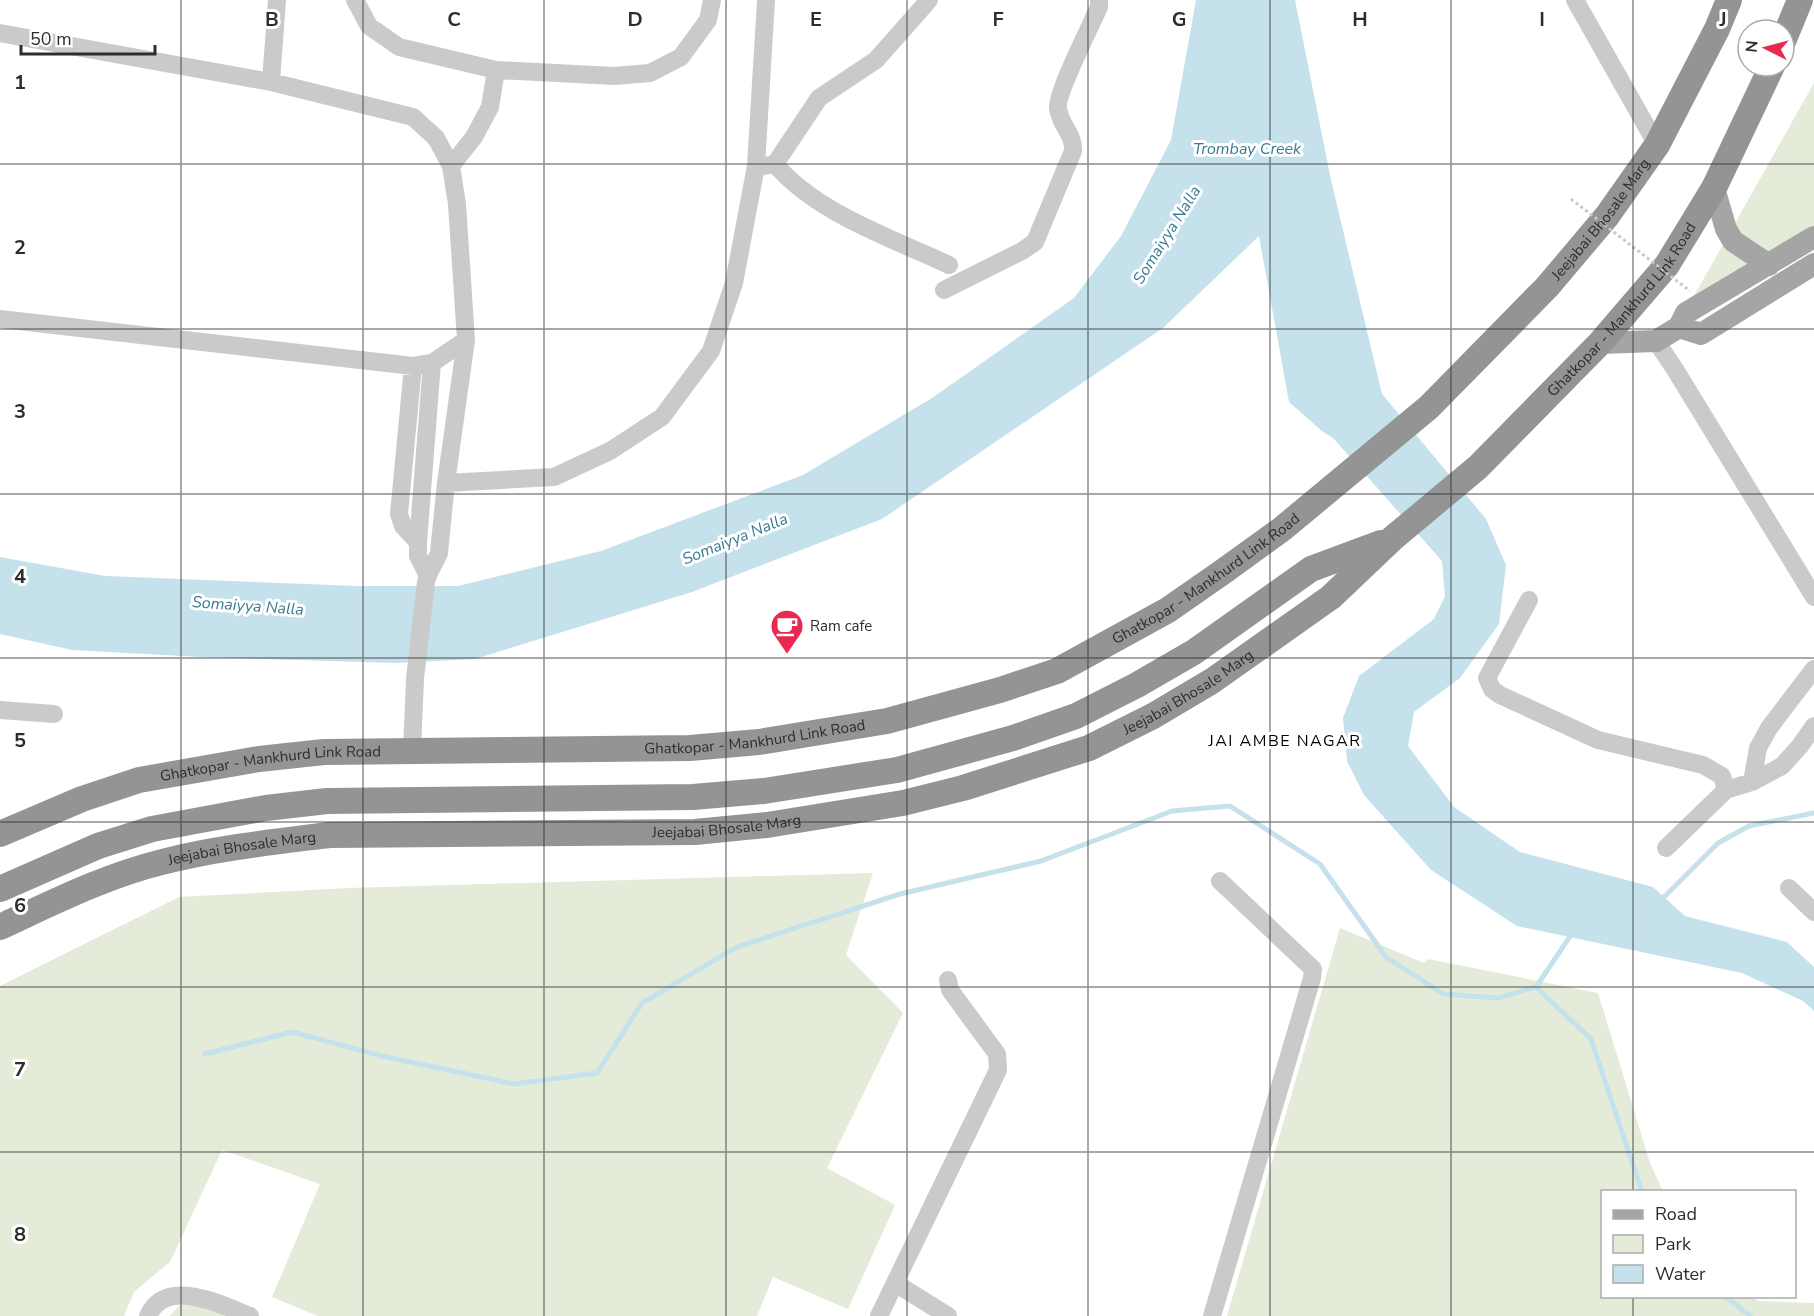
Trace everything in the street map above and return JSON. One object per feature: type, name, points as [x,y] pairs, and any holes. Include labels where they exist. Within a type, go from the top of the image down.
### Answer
[{"type":"highway","name":"Jeejabai Bhosale Marg","points":[[1429,407],[1547,286],[1607,216],[1657,145],[1717,29],[1729,0]]},
{"type":"highway","points":[[1793,18],[1800,0]]},
{"type":"highway","name":"Ghatkopar - Mankhurd Link Road","points":[[1393,538],[1478,467],[1600,343],[1667,265],[1714,188],[1767,78]]},
{"type":"highway","name":"Ghatkopar - Mankhurd Link Road","points":[[0,834],[82,799],[139,780],[259,759],[324,752],[690,748],[759,742],[822,732],[887,721],[942,707],[1057,670],[1113,642],[1168,610],[1282,529],[1429,407]]},
{"type":"highway","name":"Jeejabai Bhosale Marg","points":[[0,927],[109,879],[161,862],[270,842],[329,836],[695,832],[836,815],[903,803],[963,788],[1023,771],[1089,748],[1153,716],[1212,681],[1331,597],[1393,538]]},
{"type":"highway","points":[[0,889],[98,846],[152,829],[266,808],[327,801],[693,797],[764,791],[874,773],[954,755],[1076,716],[1137,685],[1194,652],[1311,569],[1393,538]]},
{"type":"main road","points":[[1714,188],[1726,230],[1733,241],[1769,265]]},
{"type":"main road","points":[[1600,343],[1656,341],[1679,327],[1686,313],[1814,237]]},
{"type":"main road","points":[[1679,327],[1701,333],[1814,264]]},
{"type":"street","points":[[271,82],[277,0]]},
{"type":"street","points":[[354,0],[369,27],[399,47],[496,70],[615,76],[650,73],[681,57],[708,20],[712,0]]},
{"type":"street","points":[[446,483],[554,477],[610,452],[662,417],[711,351],[734,283],[756,166],[766,0]]},
{"type":"street","points":[[775,164],[819,98],[876,60],[929,0]]},
{"type":"street","points":[[944,290],[1022,251],[1035,242],[1073,151],[1074,140],[1061,121],[1058,106],[1062,89],[1099,7],[1099,0]]},
{"type":"street","points":[[1575,0],[1657,145]]},
{"type":"street","points":[[0,33],[271,82],[413,117],[436,138],[451,166],[457,204],[466,340],[446,483],[439,553],[427,578],[415,679],[412,750]]},
{"type":"street","points":[[451,166],[474,137],[490,107],[496,70]]},
{"type":"street","points":[[756,166],[775,164]]},
{"type":"street","points":[[775,164],[788,179],[838,213],[949,265]]},
{"type":"street","points":[[0,319],[413,366],[432,363],[466,340]]},
{"type":"street","points":[[1656,341],[1814,597]]},
{"type":"street","points":[[427,578],[418,556],[417,542],[432,363]]},
{"type":"street","points":[[413,366],[399,514],[403,526],[417,542]]},
{"type":"street","points":[[1529,600],[1487,678],[1492,689],[1500,695],[1598,740],[1703,765],[1722,777],[1726,790]]},
{"type":"street","points":[[1752,782],[1758,748],[1769,728],[1814,669]]},
{"type":"street","points":[[0,710],[54,714]]},
{"type":"street","points":[[1666,848],[1726,790],[1752,782],[1782,766],[1814,726]]},
{"type":"street","points":[[1212,1316],[1313,969],[1220,881]]},
{"type":"street","points":[[1789,888],[1814,912]]},
{"type":"street","points":[[879,1316],[998,1070],[997,1054],[950,990],[948,980]]},
{"type":"street","points":[[895,1283],[948,1316]]},
{"type":"street","points":[[148,1316],[151,1310],[166,1299],[185,1294],[207,1299],[250,1316]]},
{"type":"path","points":[[1570,199],[1690,291]]},
{"type":"green space","points":[[1814,83],[1814,241],[1690,303]]},
{"type":"green space","points":[[873,873],[846,955],[903,1013],[827,1168],[895,1205],[848,1309],[773,1277],[757,1316],[318,1316],[272,1297],[320,1184],[222,1150],[170,1262],[134,1292],[124,1316],[0,1316],[0,986],[179,897],[348,888]]},
{"type":"green space","points":[[1340,928],[1424,963],[1428,959],[1598,993],[1650,1163],[1663,1190],[1601,1190],[1601,1298],[1754,1298],[1759,1301],[1814,1303],[1814,1316],[1227,1316]]},
{"type":"green space","points":[[186,1300],[226,1316],[169,1316]]},
{"type":"water","name":"Trombay Creek","points":[[1196,0],[1295,0],[1331,180],[1382,394],[1486,519],[1506,565],[1499,624],[1460,678],[1414,712],[1408,746],[1454,807],[1520,852],[1653,887],[1685,916],[1787,942],[1814,967],[1814,1011],[1803,1001],[1742,973],[1517,926],[1431,870],[1364,795],[1347,761],[1343,718],[1359,676],[1434,619],[1445,596],[1442,561],[1333,438],[1289,402],[1259,236],[1163,328],[882,519],[692,592],[475,659],[397,663],[200,657],[72,650],[0,634],[0,557],[105,576],[357,586],[458,586],[601,551],[803,475],[932,398],[1074,298],[1121,236],[1171,140]]},
{"type":"waterway","points":[[205,1054],[292,1032],[382,1056],[514,1084],[597,1073],[642,1003],[737,947],[900,894],[1041,861],[1172,811],[1230,806],[1320,864],[1386,957],[1443,994],[1498,998],[1536,987],[1573,932]]},
{"type":"waterway","points":[[1660,901],[1718,843],[1749,826],[1814,813]]},
{"type":"waterway","points":[[1536,987],[1591,1039],[1641,1190]]},
{"type":"waterway","points":[[1728,1298],[1750,1316]]},
{"type":"place","name":"Ram cafe","points":[[787,655]]},
{"type":"district","name":"JAI AMBE NAGAR","points":[[1285,741]]},
{"type":"water label","name":"Somaiyya Nalla","points":[[1167,235]]},
{"type":"water label","name":"Somaiyya Nalla","points":[[735,539]]},
{"type":"water label","name":"Somaiyya Nalla","points":[[248,606]]}]
